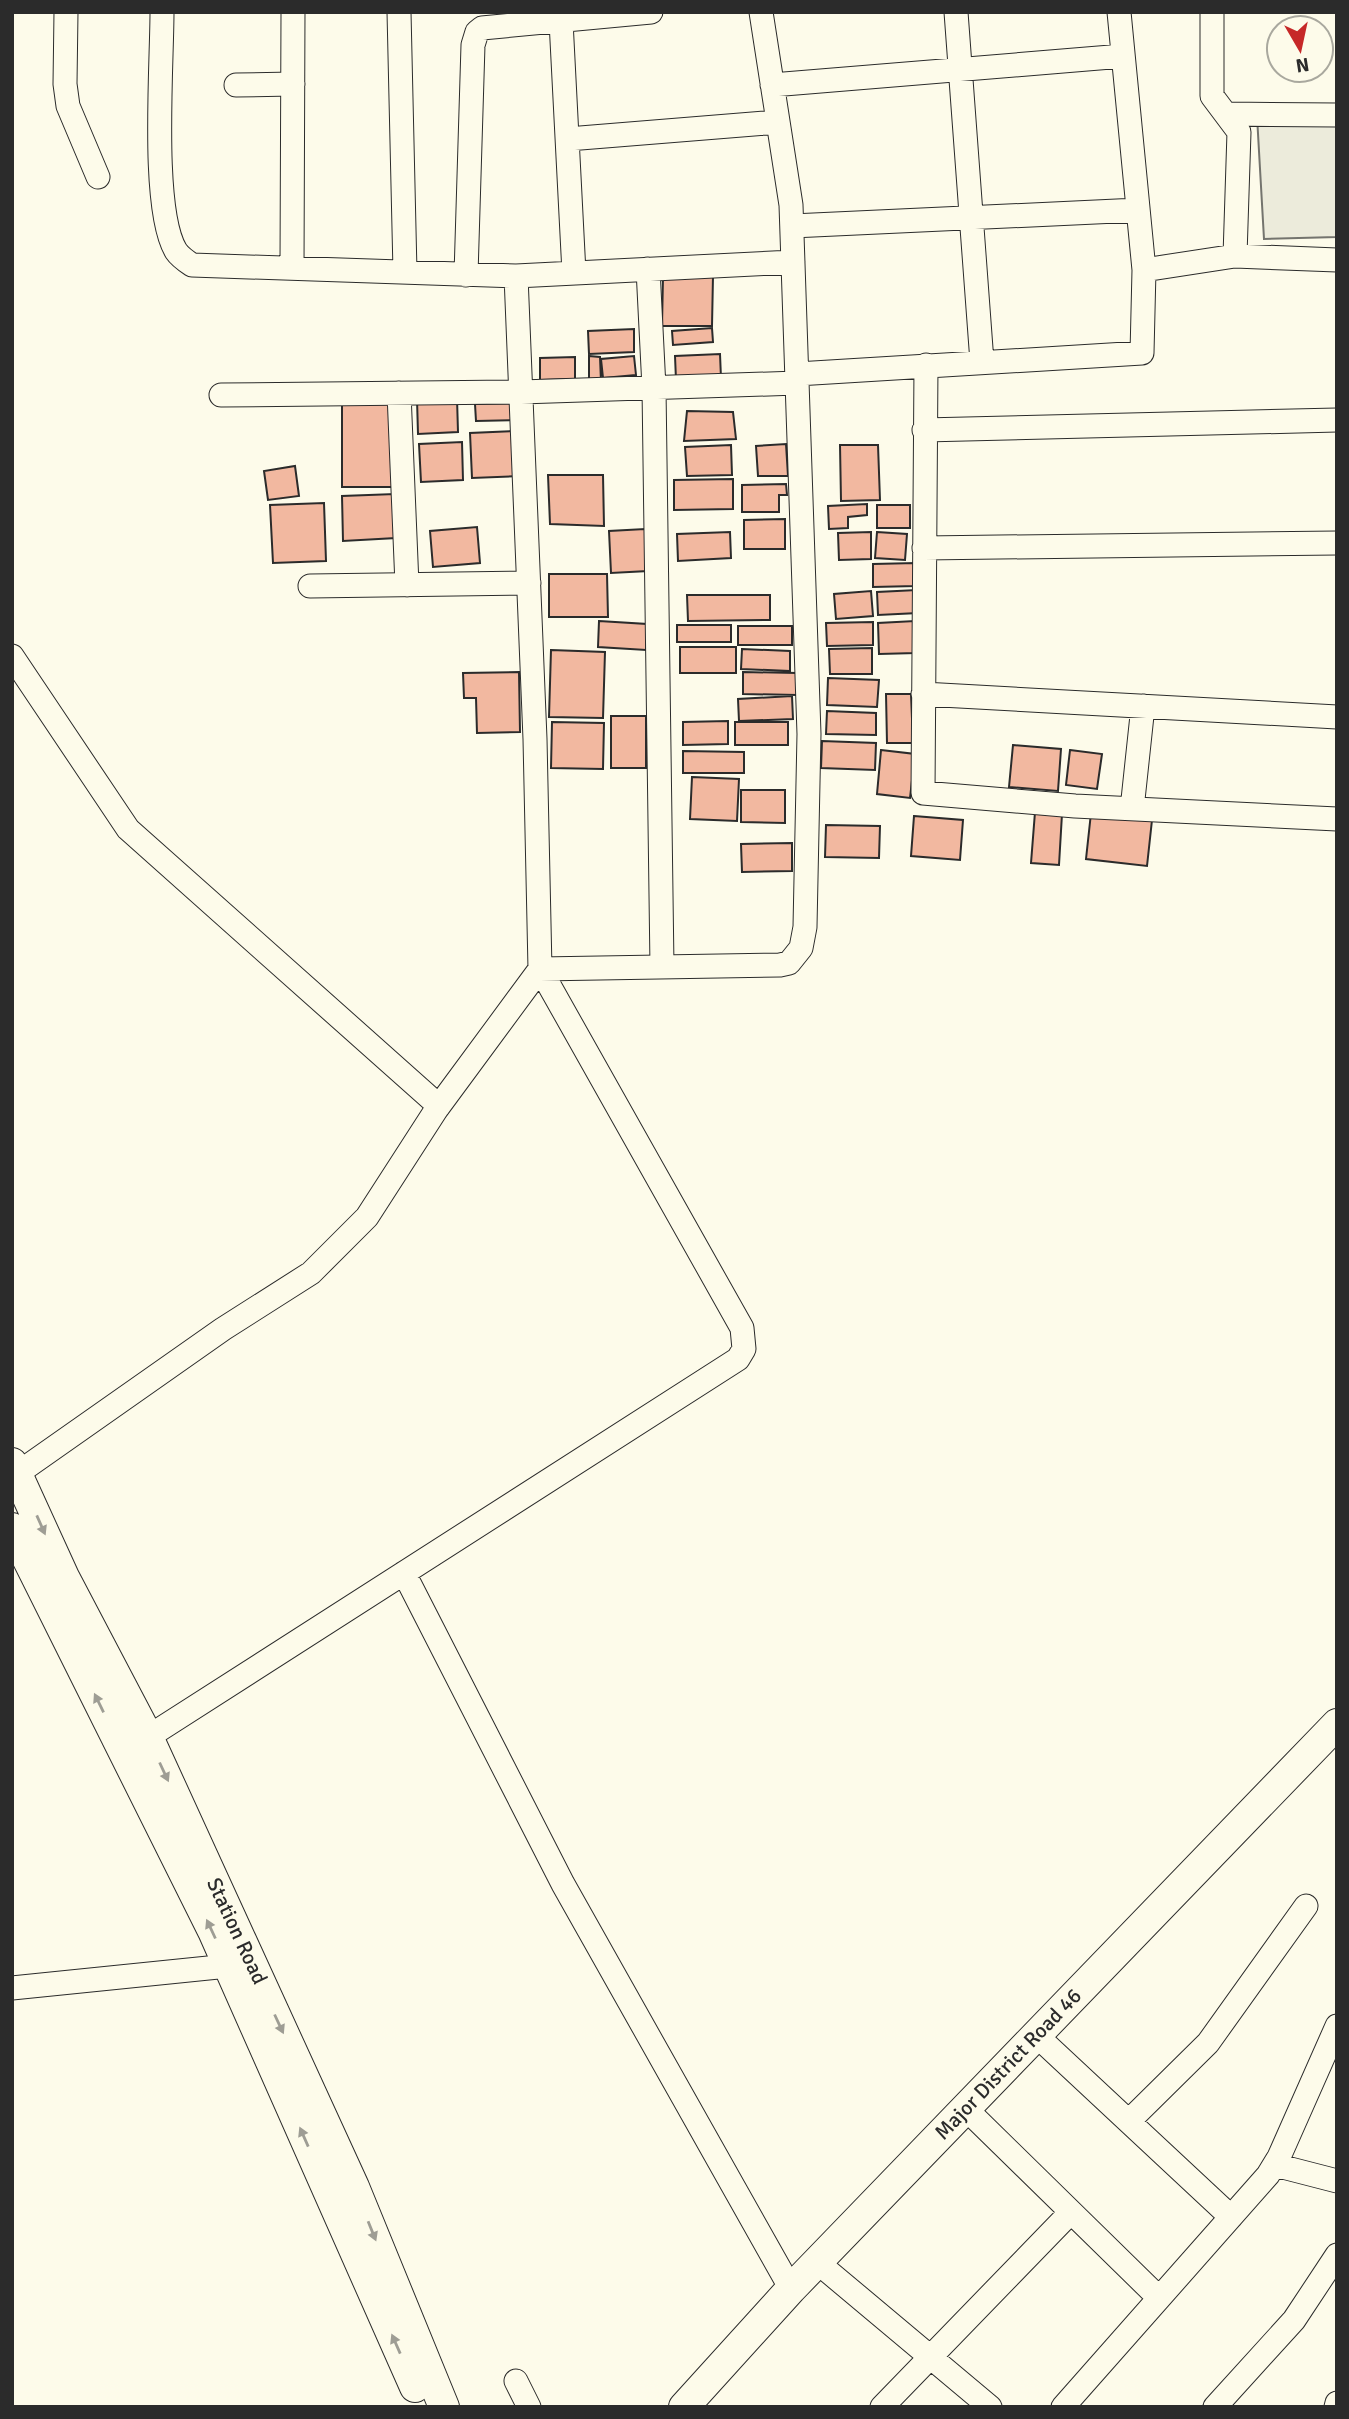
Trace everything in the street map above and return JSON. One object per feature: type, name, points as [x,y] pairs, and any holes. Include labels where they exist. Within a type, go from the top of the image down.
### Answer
[{"type":"main road","name":"Station Road","points":[[15,1468],[64,1577],[148,1737],[354,2187],[444,2407]]},
{"type":"main road","name":"Station Road","points":[[12,1528],[228,1966],[424,2407]]},
{"type":"main road","name":"Major District Road 46","points":[[684,2407],[791,2289],[1337,1724]]},
{"type":"street","points":[[66,12],[65,84],[68,106],[98,177]]},
{"type":"street","points":[[162,12],[161,183],[176,252],[192,265],[516,276],[793,262]]},
{"type":"street","points":[[292,268],[293,12]]},
{"type":"street","points":[[399,12],[405,272]]},
{"type":"street","points":[[466,275],[474,38],[482,28],[651,12]]},
{"type":"street","points":[[540,969],[780,965],[789,963],[801,948],[805,927],[809,734],[792,226],[761,12]]},
{"type":"street","points":[[956,12],[969,218],[982,362]]},
{"type":"street","points":[[220,395],[653,388],[797,378],[926,365],[1142,353],[1144,270],[1119,12]]},
{"type":"street","points":[[1212,12],[1212,96],[1239,132],[1235,256]]},
{"type":"street","points":[[561,21],[574,273]]},
{"type":"street","points":[[772,85],[960,72],[1123,56]]},
{"type":"street","points":[[236,85],[293,84]]},
{"type":"street","points":[[1226,114],[1337,115]]},
{"type":"street","points":[[568,139],[778,122]]},
{"type":"street","points":[[792,226],[1138,210]]},
{"type":"street","points":[[1144,270],[1235,256],[1337,260]]},
{"type":"street","points":[[648,269],[653,388],[662,967]]},
{"type":"street","points":[[148,1737],[738,1359],[744,1349],[742,1328],[540,969],[529,583],[516,276]]},
{"type":"street","points":[[926,365],[923,793],[1132,809],[1337,819]]},
{"type":"street","points":[[399,393],[407,585]]},
{"type":"street","points":[[924,430],[1337,420]]},
{"type":"street","points":[[924,548],[1337,544]]},
{"type":"street","points":[[310,586],[529,583]]},
{"type":"street","points":[[12,656],[128,830],[439,1106]]},
{"type":"street","points":[[923,694],[1337,717]]},
{"type":"street","points":[[1132,809],[1143,706]]},
{"type":"street","points":[[15,1468],[311,1273],[367,1217],[439,1106],[540,969]]},
{"type":"street","points":[[404,1573],[563,1884],[791,2289]]},
{"type":"street","points":[[1129,2121],[1208,2043],[1306,1906]]},
{"type":"street","points":[[12,1988],[228,1966]]},
{"type":"street","points":[[1063,2407],[1275,2165],[1331,2054],[1337,2026]]},
{"type":"street","points":[[1036,2035],[1231,2217]]},
{"type":"street","points":[[965,2108],[1159,2298]]},
{"type":"street","points":[[1275,2165],[1337,2181]]},
{"type":"street","points":[[882,2407],[1071,2212]]},
{"type":"street","points":[[1215,2407],[1294,2320],[1337,2255]]},
{"type":"street","points":[[817,2262],[990,2407]]},
{"type":"street","points":[[516,2381],[529,2407]]},
{"type":"shaded area","points":[[1257,116],[1337,117],[1337,237],[1264,239]]},
{"type":"building","points":[[663,276],[713,276],[712,326],[662,326]]},
{"type":"building","points":[[712,328],[713,342],[673,345],[672,331]]},
{"type":"building","points":[[634,329],[634,352],[589,354],[588,331]]},
{"type":"building","points":[[720,354],[721,378],[676,380],[675,356]]},
{"type":"building","points":[[589,356],[600,357],[601,382],[589,381]]},
{"type":"building","points":[[634,356],[636,375],[603,378],[601,359]]},
{"type":"building","points":[[575,357],[575,379],[540,380],[540,358]]},
{"type":"building","points":[[457,398],[458,432],[418,434],[417,399]]},
{"type":"building","points":[[342,402],[395,402],[395,487],[342,487]]},
{"type":"building","points":[[514,403],[515,420],[476,421],[475,404]]},
{"type":"building","points":[[687,411],[733,412],[736,439],[684,441]]},
{"type":"building","points":[[516,431],[519,476],[472,478],[470,433]]},
{"type":"building","points":[[462,442],[463,480],[421,482],[419,444]]},
{"type":"building","points":[[786,444],[788,476],[758,476],[756,446]]},
{"type":"building","points":[[731,445],[732,475],[687,476],[685,447]]},
{"type":"building","points":[[840,445],[878,445],[880,500],[841,501]]},
{"type":"building","points":[[295,466],[299,496],[268,500],[264,471]]},
{"type":"building","points":[[548,475],[603,475],[604,526],[550,524]]},
{"type":"building","points":[[733,479],[733,509],[674,510],[674,480]]},
{"type":"building","points":[[786,484],[787,495],[779,495],[779,512],[742,512],[742,485]]},
{"type":"building","points":[[395,494],[396,538],[343,541],[342,496]]},
{"type":"building","points":[[324,503],[326,561],[273,563],[270,505]]},
{"type":"building","points":[[867,504],[867,515],[848,517],[848,528],[829,529],[828,506]]},
{"type":"building","points":[[877,505],[910,505],[910,528],[877,528]]},
{"type":"building","points":[[785,519],[785,549],[744,549],[744,520]]},
{"type":"building","points":[[477,527],[480,563],[433,567],[430,531]]},
{"type":"building","points":[[645,529],[648,571],[611,573],[609,531]]},
{"type":"building","points":[[730,532],[731,558],[678,561],[677,534]]},
{"type":"building","points":[[871,532],[871,559],[839,560],[838,533]]},
{"type":"building","points":[[877,532],[907,534],[905,560],[875,558]]},
{"type":"building","points":[[916,563],[916,586],[873,587],[873,564]]},
{"type":"building","points":[[549,574],[607,574],[608,617],[549,617]]},
{"type":"building","points":[[917,590],[918,613],[878,615],[877,592]]},
{"type":"building","points":[[871,591],[873,616],[836,619],[834,594]]},
{"type":"building","points":[[687,595],[770,595],[770,620],[688,621]]},
{"type":"building","points":[[599,621],[647,624],[646,650],[598,647]]},
{"type":"building","points":[[915,621],[916,653],[879,654],[878,623]]},
{"type":"building","points":[[873,622],[873,645],[827,646],[826,623]]},
{"type":"building","points":[[677,625],[731,625],[731,642],[677,642]]},
{"type":"building","points":[[738,626],[792,626],[792,645],[738,645]]},
{"type":"building","points":[[680,647],[736,647],[736,673],[680,673]]},
{"type":"building","points":[[872,648],[872,674],[830,674],[829,649]]},
{"type":"building","points":[[742,649],[790,651],[790,671],[741,669]]},
{"type":"building","points":[[551,650],[605,652],[603,718],[549,717]]},
{"type":"building","points":[[519,672],[520,732],[477,733],[476,698],[464,698],[463,673]]},
{"type":"building","points":[[743,672],[797,673],[797,695],[743,694]]},
{"type":"building","points":[[828,678],[879,680],[877,707],[827,705]]},
{"type":"building","points":[[886,694],[911,694],[913,743],[887,743]]},
{"type":"building","points":[[792,696],[793,719],[739,721],[738,699]]},
{"type":"building","points":[[827,711],[876,713],[876,735],[826,734]]},
{"type":"building","points":[[611,716],[646,716],[646,768],[611,768]]},
{"type":"building","points":[[728,721],[728,744],[683,745],[683,722]]},
{"type":"building","points":[[552,722],[604,723],[603,769],[551,768]]},
{"type":"building","points":[[735,722],[788,722],[788,745],[735,745]]},
{"type":"building","points":[[822,741],[876,743],[875,770],[821,768]]},
{"type":"building","points":[[1013,745],[1061,749],[1058,791],[1009,787]]},
{"type":"building","points":[[881,750],[915,754],[910,798],[877,794]]},
{"type":"building","points":[[1070,750],[1102,754],[1097,789],[1066,785]]},
{"type":"building","points":[[683,751],[744,752],[744,773],[683,773]]},
{"type":"building","points":[[692,777],[739,779],[737,821],[690,819]]},
{"type":"building","points":[[741,790],[785,790],[785,823],[741,822]]},
{"type":"building","points":[[1035,812],[1062,814],[1059,865],[1031,863]]},
{"type":"building","points":[[1091,813],[1152,820],[1147,866],[1086,859]]},
{"type":"building","points":[[914,816],[963,820],[960,860],[911,856]]},
{"type":"building","points":[[826,825],[880,826],[879,858],[825,857]]},
{"type":"building","points":[[792,843],[792,871],[742,872],[741,844]]}]
